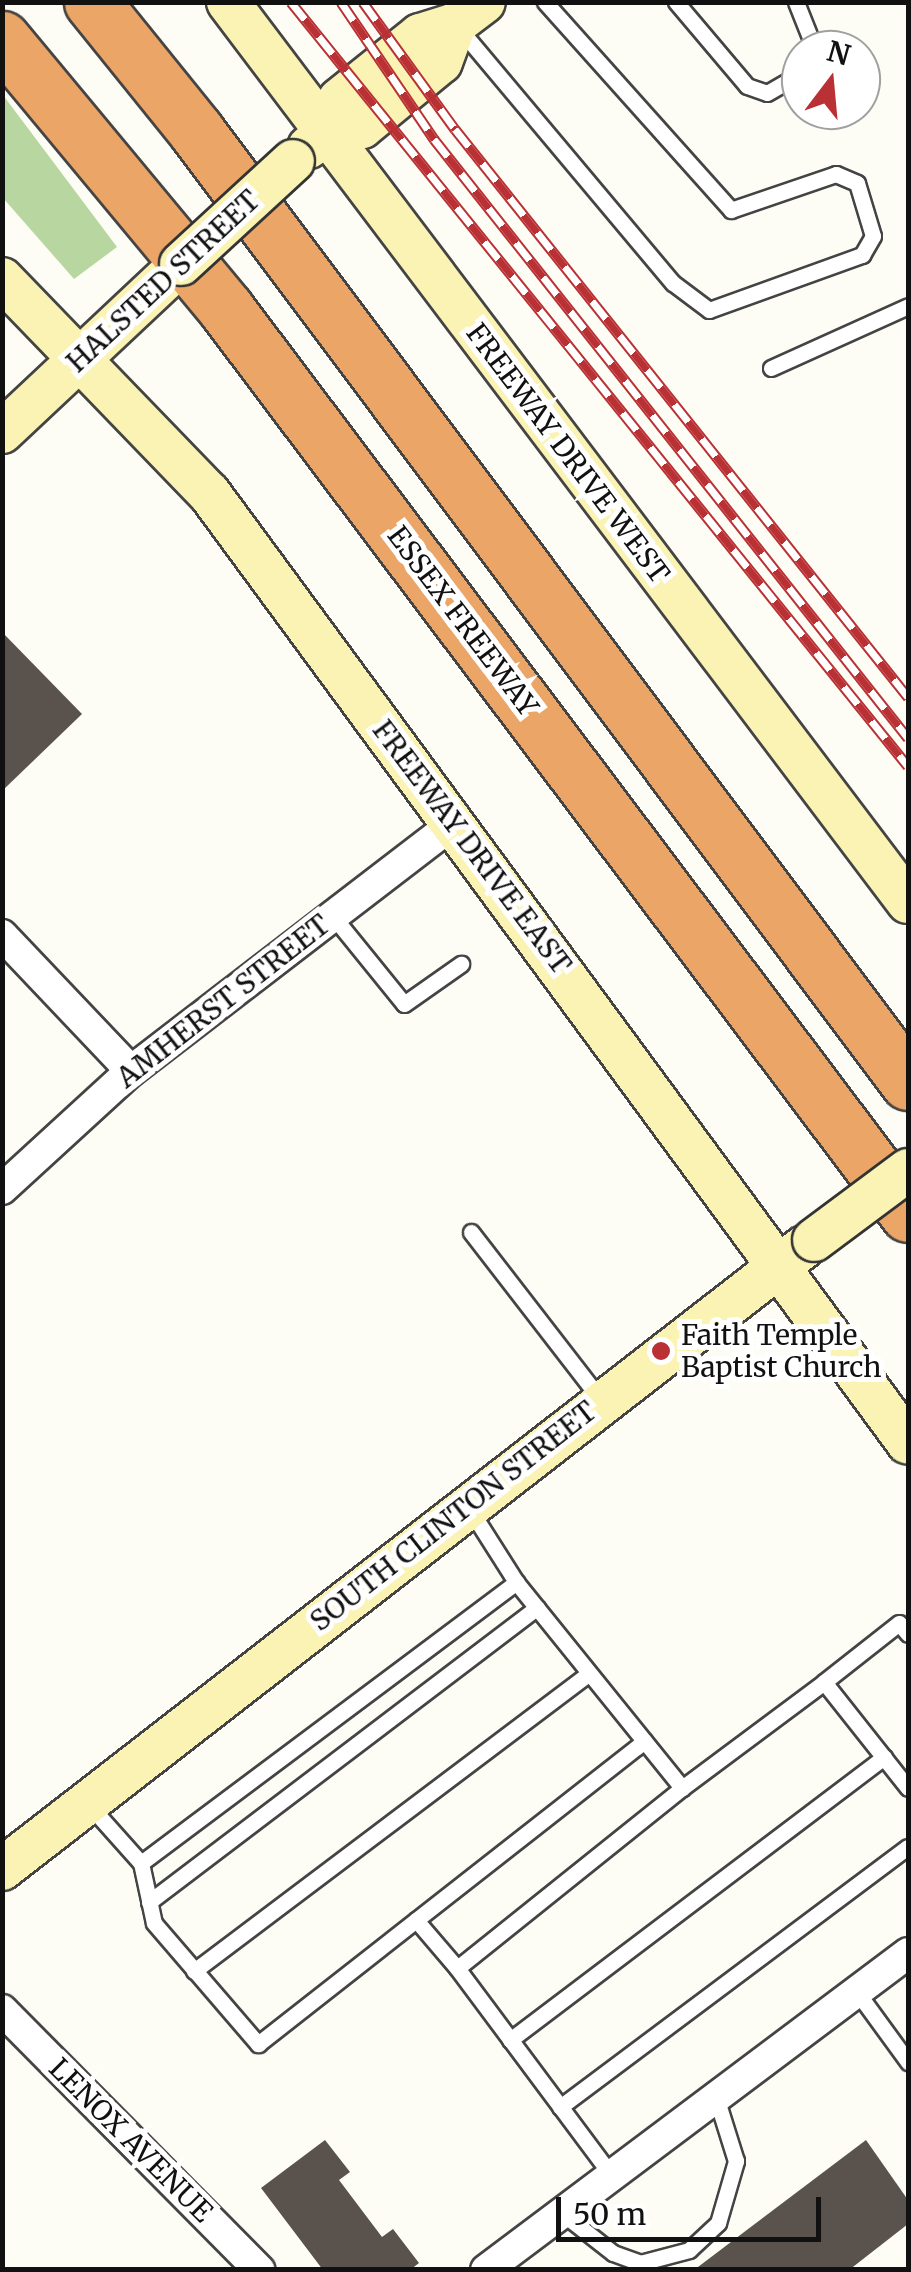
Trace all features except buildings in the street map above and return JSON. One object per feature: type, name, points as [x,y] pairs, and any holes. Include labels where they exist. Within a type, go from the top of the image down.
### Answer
[{"type":"highway","points":[[92,2],[196,132],[908,1082]]},
{"type":"highway","name":"ESSEX FREEWAY","points":[[2,40],[226,308],[908,1214]]},
{"type":"main road","name":"FREEWAY DRIVE WEST","points":[[228,2],[908,902]]},
{"type":"main road","points":[[298,95],[388,22],[419,9],[459,10]]},
{"type":"main road","name":"HALSTED STREET","points":[[2,432],[116,322],[326,132],[339,100],[420,35],[459,10]]},
{"type":"main road","name":"FREEWAY DRIVE EAST","points":[[2,280],[209,493],[454,824],[798,1251],[908,1443]]},
{"type":"main road","name":"SOUTH CLINTON STREET","points":[[2,1869],[600,1400],[908,1170]]},
{"type":"street","name":"AMHERST STREET","points":[[2,1189],[131,1071],[454,824]]},
{"type":"street","points":[[2,935],[131,1071]]},
{"type":"street","points":[[486,2270],[908,1953]]},
{"type":"street","name":"LENOX AVENUE","points":[[2,2010],[259,2270]]},
{"type":"lane","points":[[459,10],[674,283],[709,310],[818,276],[862,254],[872,236],[871,216],[857,184],[836,174],[731,210],[545,2]]},
{"type":"lane","points":[[676,2],[746,86],[768,93],[781,85]]},
{"type":"lane","points":[[796,2],[807,30]]},
{"type":"lane","points":[[771,368],[908,306]]},
{"type":"lane","points":[[332,915],[404,1004],[460,964]]},
{"type":"lane","points":[[471,1232],[600,1400]]},
{"type":"lane","points":[[466,1505],[516,1582],[682,1788]]},
{"type":"lane","points":[[140,1863],[516,1582]]},
{"type":"lane","points":[[149,1902],[537,1608]]},
{"type":"lane","points":[[457,1968],[682,1788],[900,1623],[908,1634]]},
{"type":"lane","points":[[194,1971],[588,1674]]},
{"type":"lane","points":[[824,1682],[908,1788]]},
{"type":"lane","points":[[87,1802],[140,1863],[154,1923],[258,2044],[644,1741]]},
{"type":"lane","points":[[510,2040],[884,1757]]},
{"type":"lane","points":[[560,2107],[908,1847]]},
{"type":"lane","points":[[416,1920],[457,1968],[612,2176]]},
{"type":"lane","points":[[857,1992],[908,2062]]},
{"type":"lane","points":[[562,2213],[613,2253],[640,2263],[689,2250],[718,2223],[736,2161],[716,2097]]},
{"type":"green space","points":[[3,95],[117,247],[74,279],[3,198]]},
{"type":"railway","points":[[291,2],[908,766]]},
{"type":"railway","points":[[341,2],[434,139],[908,738]]},
{"type":"railway","points":[[363,2],[455,129],[908,697]]},
{"type":"place","name":"Faith Temple Baptist Church","points":[[661,1351]]}]
